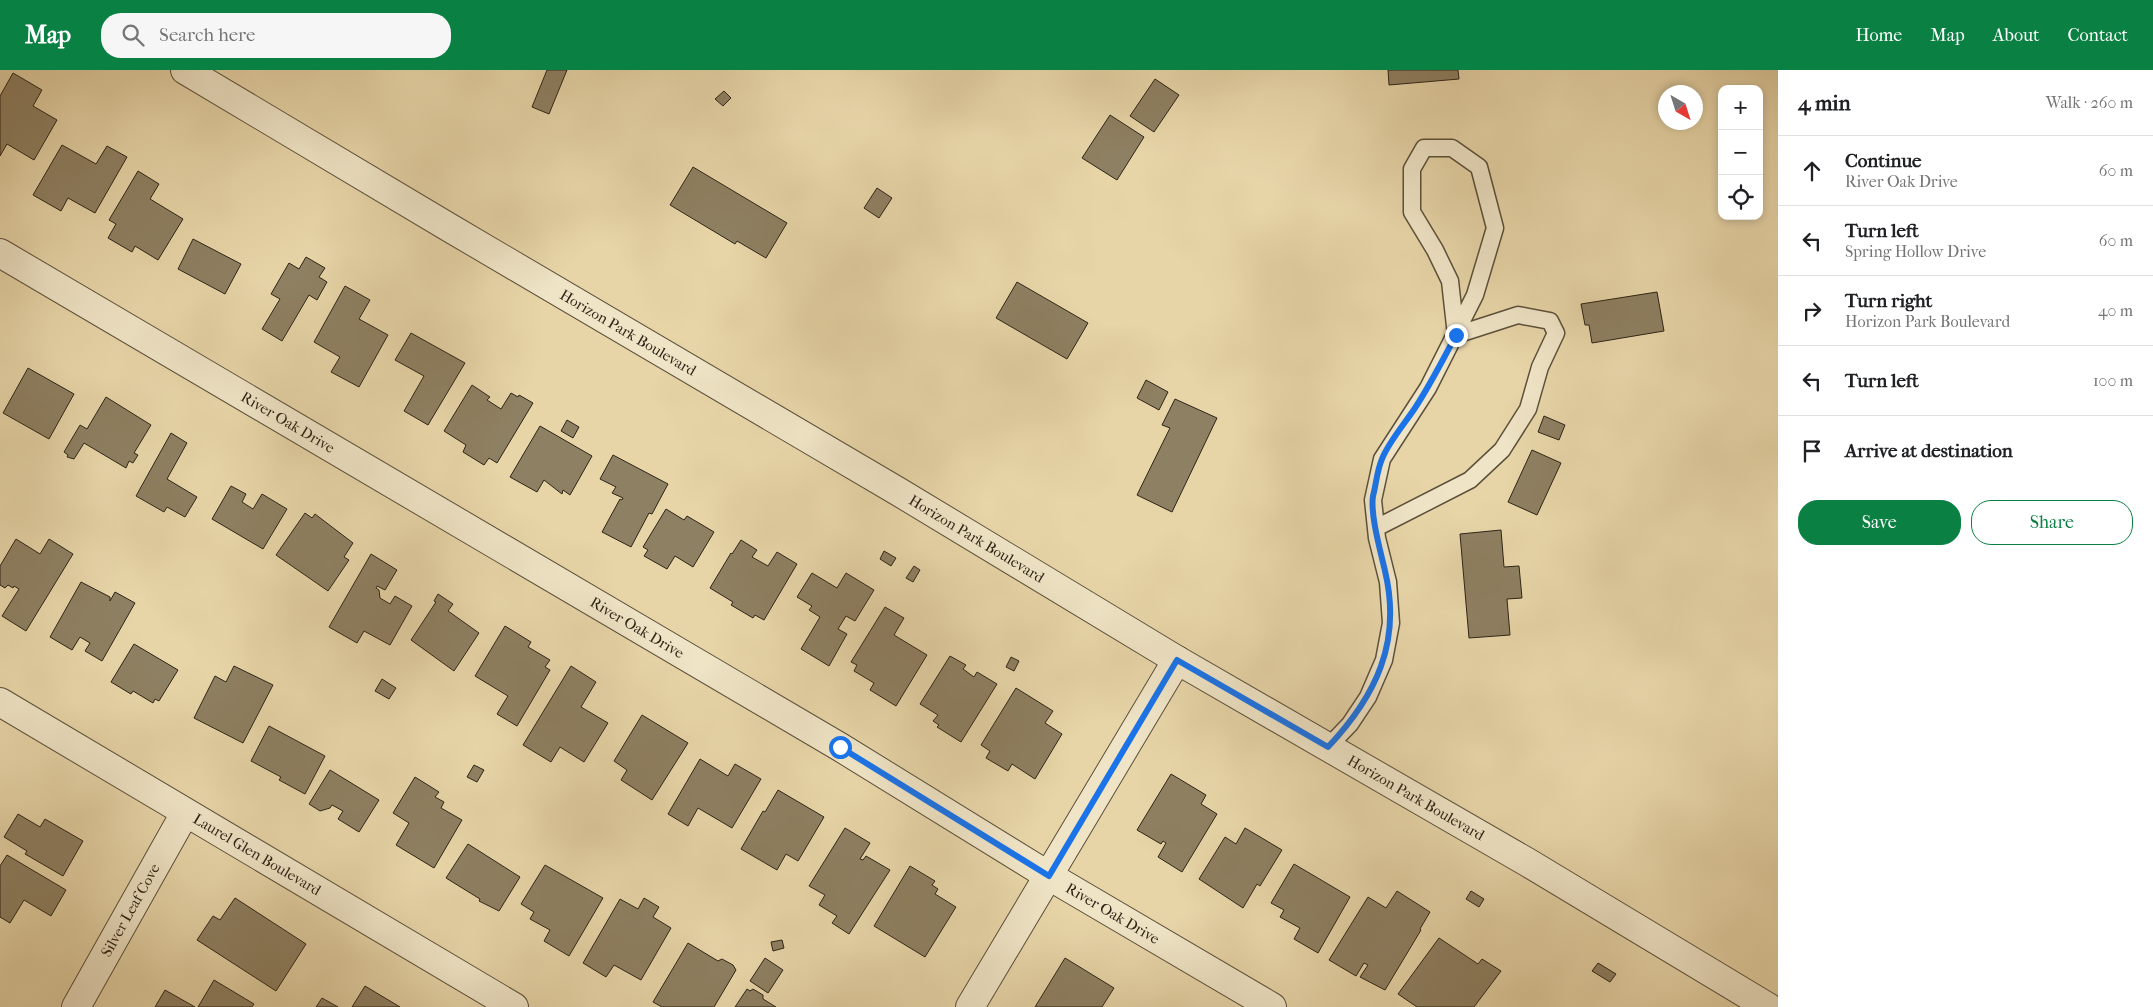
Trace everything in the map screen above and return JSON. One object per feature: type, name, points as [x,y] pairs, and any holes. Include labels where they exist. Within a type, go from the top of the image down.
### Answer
[{"type":"street","name":"Horizon Park Boulevard","points":[[185,70],[900,492],[1177,660],[1527,862],[1768,1007]]},
{"type":"street","name":"River Oak Drive","points":[[0,253],[840,747],[1049,876],[1272,1007]]},
{"type":"street","points":[[970,1007],[1177,660]]},
{"type":"street","name":"Laurel Glen Boulevard","points":[[0,702],[514,1007]]},
{"type":"street","name":"Silver Leaf Cove","points":[[76,1007],[185,813]]},
{"type":"lane","points":[[1328,747],[1350,724],[1368,697],[1384,660],[1391,623],[1388,582],[1376,528],[1373,500],[1382,459],[1428,388],[1456,335],[1475,295],[1495,228],[1479,167],[1452,148],[1424,148],[1412,169],[1412,212],[1436,250],[1450,281],[1456,335]]},
{"type":"lane","points":[[1376,528],[1470,480],[1502,450],[1528,409],[1540,367],[1556,333],[1550,321],[1518,314],[1456,335]]},
{"type":"building","points":[[547,70],[567,70],[549,114],[532,107]]},
{"type":"building","points":[[1388,70],[1458,70],[1459,79],[1389,85]]},
{"type":"building","points":[[13,73],[42,90],[33,106],[57,120],[34,160],[7,144],[0,156],[0,96]]},
{"type":"building","points":[[1155,79],[1179,95],[1154,132],[1130,116]]},
{"type":"building","points":[[724,91],[731,98],[723,106],[715,99]]},
{"type":"building","points":[[1110,115],[1144,137],[1117,180],[1082,158]]},
{"type":"building","points":[[62,145],[96,164],[107,146],[127,157],[95,213],[68,198],[61,211],[33,195]]},
{"type":"building","points":[[693,167],[787,223],[766,258],[737,241],[735,244],[670,205]]},
{"type":"building","points":[[138,171],[159,184],[150,199],[183,219],[158,260],[135,246],[132,252],[108,238],[116,224],[109,220]]},
{"type":"building","points":[[877,188],[892,198],[879,218],[864,208]]},
{"type":"building","points":[[193,239],[241,264],[225,294],[178,269]]},
{"type":"building","points":[[306,257],[325,268],[319,277],[327,282],[317,300],[309,295],[282,341],[262,329],[280,299],[271,294],[289,263],[299,269]]},
{"type":"building","points":[[1017,282],[1088,323],[1067,359],[996,318]]},
{"type":"building","points":[[345,286],[370,300],[359,319],[388,335],[359,387],[331,372],[340,357],[314,342]]},
{"type":"building","points":[[1657,292],[1664,331],[1592,343],[1589,325],[1585,325],[1581,304]]},
{"type":"building","points":[[411,333],[465,363],[428,425],[404,411],[424,376],[395,360]]},
{"type":"building","points":[[28,368],[74,394],[49,439],[3,413]]},
{"type":"building","points":[[1146,380],[1168,392],[1159,410],[1137,398]]},
{"type":"building","points":[[472,385],[490,397],[487,400],[501,409],[511,393],[533,403],[497,463],[489,458],[484,465],[463,452],[466,445],[444,431]]},
{"type":"building","points":[[106,397],[151,425],[134,453],[138,455],[133,463],[129,461],[126,468],[84,443],[74,459],[67,457],[68,455],[64,452],[80,425],[87,429]]},
{"type":"building","points":[[1175,399],[1217,418],[1172,512],[1137,495],[1170,428],[1162,425]]},
{"type":"building","points":[[1544,416],[1565,425],[1559,440],[1538,432]]},
{"type":"building","points":[[567,420],[579,427],[573,438],[561,431]]},
{"type":"building","points":[[540,426],[592,456],[570,495],[563,490],[562,494],[544,480],[537,492],[510,477]]},
{"type":"building","points":[[171,433],[187,443],[167,479],[197,497],[185,517],[167,507],[164,512],[136,496]]},
{"type":"building","points":[[1532,450],[1561,463],[1537,515],[1508,502]]},
{"type":"building","points":[[613,455],[668,484],[652,514],[649,513],[631,547],[602,532],[620,499],[622,500],[623,498],[612,493],[616,487],[600,479]]},
{"type":"building","points":[[231,486],[246,494],[242,502],[253,509],[262,494],[287,509],[263,549],[212,519]]},
{"type":"building","points":[[666,509],[684,520],[687,516],[714,532],[693,567],[675,556],[667,569],[644,556],[648,550],[643,547]]},
{"type":"building","points":[[305,513],[312,518],[315,514],[353,543],[344,557],[349,560],[328,591],[276,555]]},
{"type":"building","points":[[1501,530],[1504,567],[1519,566],[1522,598],[1507,599],[1510,635],[1469,638],[1460,534]]},
{"type":"building","points":[[16,539],[40,554],[49,539],[73,554],[26,631],[2,616],[19,589],[8,585],[5,588],[0,585],[0,566]]},
{"type":"building","points":[[741,540],[757,550],[752,557],[768,566],[777,552],[797,564],[764,620],[755,615],[753,618],[731,605],[733,602],[710,588]]},
{"type":"building","points":[[884,551],[896,558],[891,566],[880,559]]},
{"type":"building","points":[[371,554],[397,570],[385,590],[377,586],[380,598],[390,604],[395,596],[412,606],[390,645],[364,631],[357,643],[329,627]]},
{"type":"building","points":[[914,566],[920,570],[913,582],[906,578]]},
{"type":"building","points":[[812,573],[837,588],[846,573],[874,590],[855,621],[846,616],[838,629],[847,634],[829,666],[801,649],[820,617],[809,610],[812,606],[797,597]]},
{"type":"building","points":[[81,582],[110,597],[110,601],[115,592],[135,603],[102,661],[85,651],[90,643],[80,637],[72,650],[50,637]]},
{"type":"building","points":[[438,594],[453,604],[448,611],[479,633],[454,671],[411,640],[436,602],[434,601]]},
{"type":"building","points":[[885,607],[904,618],[894,635],[927,655],[896,706],[870,690],[874,683],[854,671],[857,665],[851,662]]},
{"type":"building","points":[[505,626],[531,642],[528,647],[550,660],[545,667],[550,670],[517,726],[497,714],[508,696],[475,676]]},
{"type":"building","points":[[134,644],[178,670],[159,701],[155,699],[153,703],[133,691],[131,694],[111,682]]},
{"type":"building","points":[[950,656],[966,665],[963,669],[974,677],[977,672],[997,684],[961,742],[937,727],[939,725],[933,721],[938,715],[920,704]]},
{"type":"building","points":[[1011,657],[1019,661],[1014,671],[1006,667]]},
{"type":"building","points":[[234,666],[273,685],[243,743],[194,718],[215,676],[226,682]]},
{"type":"building","points":[[571,666],[596,682],[581,707],[608,723],[584,762],[560,747],[551,762],[523,745]]},
{"type":"building","points":[[382,679],[396,688],[389,699],[375,691]]},
{"type":"building","points":[[1016,688],[1053,711],[1045,723],[1062,734],[1035,779],[1012,764],[1008,771],[986,758],[990,751],[981,745]]},
{"type":"building","points":[[642,715],[688,743],[652,800],[621,780],[627,770],[614,761]]},
{"type":"building","points":[[269,726],[325,756],[305,794],[279,780],[281,777],[251,761]]},
{"type":"building","points":[[700,759],[728,776],[735,764],[761,779],[732,828],[698,808],[688,826],[668,814]]},
{"type":"building","points":[[474,765],[484,770],[477,782],[467,777]]},
{"type":"building","points":[[330,770],[379,800],[359,832],[338,819],[343,811],[332,805],[330,808],[320,811],[309,804]]},
{"type":"building","points":[[1171,774],[1206,795],[1201,804],[1217,814],[1182,872],[1158,857],[1166,843],[1163,841],[1161,844],[1137,830]]},
{"type":"building","points":[[415,777],[439,792],[435,797],[444,802],[441,808],[462,820],[434,868],[396,845],[409,823],[393,813]]},
{"type":"building","points":[[778,790],[824,817],[798,861],[786,854],[777,870],[741,849],[763,811],[765,812]]},
{"type":"building","points":[[18,814],[40,827],[45,819],[83,841],[63,876],[25,854],[27,851],[4,837]]},
{"type":"building","points":[[845,828],[870,843],[860,859],[863,860],[866,856],[890,870],[849,934],[832,923],[837,916],[819,905],[825,895],[809,886]]},
{"type":"building","points":[[1245,828],[1282,850],[1260,886],[1257,884],[1243,908],[1199,879],[1225,837],[1236,844]]},
{"type":"building","points":[[468,844],[520,877],[499,911],[479,901],[480,899],[446,878]]},
{"type":"building","points":[[7,855],[66,890],[51,916],[24,900],[10,923],[0,917],[0,866]]},
{"type":"building","points":[[1294,864],[1350,897],[1318,953],[1294,939],[1300,928],[1280,917],[1284,910],[1271,903]]},
{"type":"building","points":[[545,865],[603,898],[569,956],[544,941],[550,930],[530,919],[534,912],[521,904]]},
{"type":"building","points":[[910,866],[935,881],[932,885],[938,889],[935,894],[956,907],[925,957],[874,926]]},
{"type":"building","points":[[1397,891],[1430,912],[1385,990],[1360,977],[1368,965],[1364,963],[1356,976],[1329,960],[1368,897],[1386,908]]},
{"type":"building","points":[[1471,891],[1484,899],[1479,907],[1466,899]]},
{"type":"building","points":[[235,898],[306,944],[276,991],[197,940],[213,916],[220,920]]},
{"type":"building","points":[[644,898],[659,907],[653,917],[671,928],[641,980],[614,965],[606,977],[583,963],[620,899],[638,909]]},
{"type":"building","points":[[1439,938],[1478,964],[1482,959],[1501,971],[1474,1007],[1417,1007],[1398,994]]},
{"type":"building","points":[[782,940],[784,948],[773,951],[771,942]]},
{"type":"building","points":[[688,943],[718,961],[722,959],[733,965],[736,970],[714,1007],[662,1007],[653,1002]]},
{"type":"building","points":[[765,958],[783,970],[768,993],[750,981]]},
{"type":"building","points":[[1065,958],[1114,988],[1102,1007],[1035,1007]]},
{"type":"building","points":[[1598,963],[1616,974],[1610,982],[1592,971]]},
{"type":"building","points":[[214,980],[254,1004],[252,1007],[198,1007]]},
{"type":"building","points":[[365,986],[400,1007],[352,1007]]},
{"type":"building","points":[[747,989],[750,991],[753,989],[763,995],[763,999],[776,1007],[735,1007]]},
{"type":"building","points":[[165,990],[195,1007],[155,1007]]},
{"type":"building","points":[[322,998],[338,1007],[316,1007]]},
{"type":"route","points":[[840,747],[1049,876],[1177,660],[1328,747],[1350,724],[1368,697],[1384,660],[1391,623],[1388,582],[1377,538],[1373,500],[1382,459],[1428,388],[1456,335]]}]
